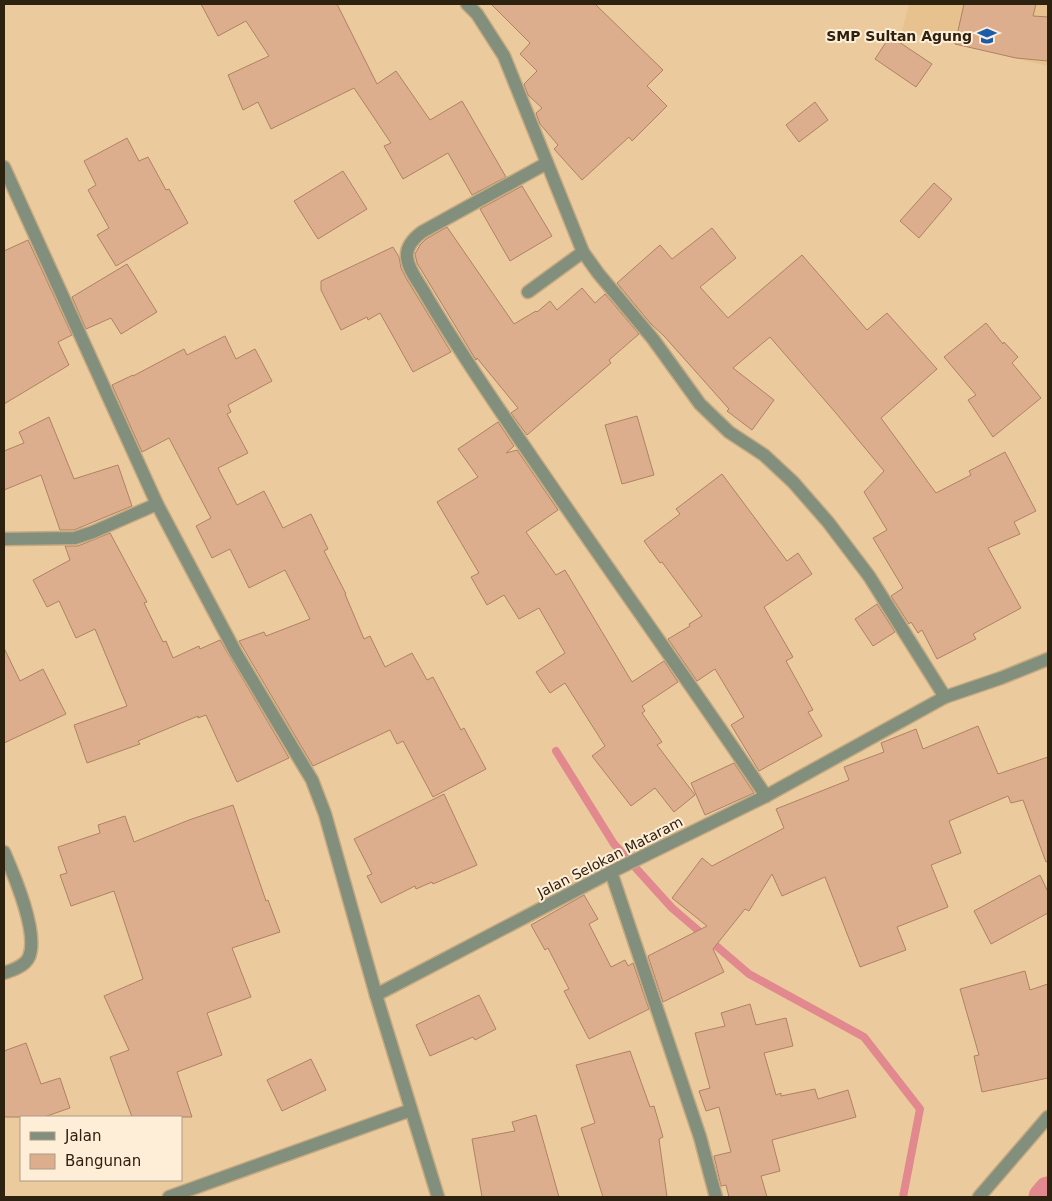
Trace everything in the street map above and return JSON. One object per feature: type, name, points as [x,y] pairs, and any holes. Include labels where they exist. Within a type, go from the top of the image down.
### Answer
[{"type":"street","points":[[467,4],[477,14],[504,56],[583,252],[653,339],[700,404],[729,432],[764,455],[793,482],[828,522],[870,576],[945,696]]},
{"type":"street","points":[[547,163],[414,238],[409,246],[407,256],[410,269],[439,318],[486,390],[766,796]]},
{"type":"street","points":[[4,167],[157,504],[236,653],[312,780],[325,814],[376,995],[438,1197]]},
{"type":"street","points":[[528,292],[583,252]]},
{"type":"street","points":[[4,539],[75,538],[157,504]]},
{"type":"street","name":"Jalan Selokan Mataram","points":[[376,995],[611,872],[766,796],[945,696],[1000,678],[1048,659]]},
{"type":"street","points":[[4,852],[27,915],[32,940],[29,958],[18,968],[4,973]]},
{"type":"street","points":[[611,872],[700,1137],[716,1197]]},
{"type":"street","points":[[169,1197],[411,1110]]},
{"type":"street","points":[[979,1197],[1048,1117]]},
{"type":"shaded area","name":"SMP Sultan Agung","points":[[909,4],[1048,4],[1047,66],[902,31]]},
{"type":"building","points":[[201,4],[337,4],[377,84],[396,71],[430,120],[462,101],[506,177],[472,195],[448,153],[403,179],[384,146],[391,143],[354,88],[271,129],[258,102],[243,110],[228,75],[269,56],[246,21],[218,36]]},
{"type":"building","points":[[491,4],[595,4],[663,70],[647,86],[667,106],[632,141],[629,137],[582,180],[554,149],[558,145],[540,124],[536,113],[542,108],[528,95],[524,84],[537,71],[520,54],[530,43]]},
{"type":"building","name":"SMP Sultan Agung","points":[[964,4],[1036,4],[1033,16],[1048,17],[1048,61],[1016,58],[955,44]]},
{"type":"building","points":[[890,36],[932,64],[916,87],[875,59]]},
{"type":"building","points":[[815,102],[828,120],[799,142],[786,125]]},
{"type":"building","points":[[127,138],[139,161],[148,157],[166,190],[169,189],[188,223],[116,266],[97,235],[109,228],[88,190],[96,185],[84,161]]},
{"type":"building","points":[[343,171],[367,209],[318,239],[294,201]]},
{"type":"building","points":[[934,183],[952,199],[919,238],[900,221]]},
{"type":"building","points":[[522,186],[552,236],[510,261],[480,209]]},
{"type":"building","points":[[447,227],[514,324],[537,312],[550,301],[557,310],[582,288],[595,303],[605,294],[639,334],[609,360],[611,363],[527,435],[511,413],[518,408],[477,358],[476,360],[417,263],[415,254],[420,245],[426,239]]},
{"type":"building","points":[[712,228],[736,258],[700,287],[728,318],[802,255],[867,330],[887,313],[937,369],[881,418],[936,493],[971,475],[969,471],[1005,452],[1036,511],[1014,522],[1020,534],[988,548],[1021,608],[973,634],[976,639],[937,659],[922,630],[918,633],[911,622],[909,624],[891,596],[903,588],[873,538],[887,530],[864,492],[884,471],[835,412],[770,337],[733,368],[774,400],[752,430],[727,411],[729,409],[651,324],[617,283],[660,245],[672,259]]},
{"type":"building","points":[[28,240],[72,335],[58,342],[69,365],[4,404],[4,251]]},
{"type":"building","points":[[393,247],[399,257],[401,268],[406,278],[451,352],[413,372],[380,313],[368,320],[367,317],[341,330],[321,290],[321,281]]},
{"type":"building","points":[[127,264],[157,312],[121,334],[111,318],[86,329],[72,297]]},
{"type":"building","points":[[986,323],[1003,344],[1004,342],[1018,357],[1012,363],[1041,398],[993,437],[968,400],[976,395],[944,357]]},
{"type":"building","points":[[225,336],[236,359],[255,349],[272,381],[228,405],[231,412],[227,414],[248,453],[218,468],[237,505],[264,491],[283,528],[311,514],[328,549],[324,551],[346,594],[364,639],[370,636],[385,667],[412,653],[427,680],[433,677],[461,730],[464,728],[486,769],[433,797],[403,741],[397,744],[390,730],[313,766],[239,641],[264,632],[266,636],[310,619],[285,570],[249,588],[230,549],[212,558],[196,526],[211,518],[169,438],[142,452],[112,385],[184,349],[187,355]]},
{"type":"building","points":[[637,416],[654,475],[622,484],[605,425]]},
{"type":"building","points":[[49,417],[74,479],[118,465],[132,506],[74,530],[60,530],[41,475],[4,490],[4,451],[24,443],[19,432]]},
{"type":"building","points":[[498,422],[514,446],[506,453],[517,450],[558,510],[526,532],[556,575],[565,570],[632,682],[664,661],[678,682],[642,706],[645,711],[642,713],[662,742],[657,745],[695,795],[674,812],[655,788],[631,806],[592,756],[605,746],[565,683],[550,693],[536,672],[565,653],[539,608],[519,619],[504,595],[487,605],[471,577],[479,573],[437,502],[478,477],[458,449]]},
{"type":"building","points":[[722,474],[787,561],[798,553],[812,574],[764,607],[793,657],[786,661],[813,710],[808,712],[822,736],[759,771],[731,725],[744,717],[715,669],[697,681],[668,639],[690,626],[689,624],[702,616],[644,541],[680,514],[676,509]]},
{"type":"building","points":[[110,533],[147,602],[144,603],[163,642],[166,641],[173,658],[199,646],[200,649],[220,640],[289,758],[237,782],[206,715],[198,718],[198,716],[138,741],[140,744],[87,763],[74,725],[127,706],[95,629],[76,638],[59,601],[47,607],[33,580],[70,560],[65,546],[78,546]]},
{"type":"building","points":[[877,604],[895,632],[873,646],[855,619]]},
{"type":"building","points":[[4,648],[20,681],[43,669],[66,714],[4,743]]},
{"type":"building","points":[[978,726],[998,774],[1048,757],[1048,861],[1046,862],[1023,800],[1011,803],[1008,796],[949,821],[961,853],[931,865],[948,907],[897,927],[906,950],[860,967],[825,877],[782,896],[772,874],[749,911],[745,909],[713,949],[724,972],[663,1002],[648,956],[707,926],[672,898],[702,858],[712,866],[784,828],[776,809],[849,780],[844,767],[884,752],[881,743],[916,729],[923,749]]},
{"type":"building","points":[[734,763],[754,793],[705,815],[691,783]]},
{"type":"building","points":[[444,794],[477,865],[433,884],[432,882],[416,889],[415,886],[381,903],[367,876],[372,874],[354,839]]},
{"type":"building","points":[[233,805],[266,901],[268,900],[280,932],[232,948],[251,997],[207,1013],[222,1055],[177,1072],[192,1117],[132,1116],[110,1057],[129,1050],[104,996],[143,979],[114,891],[71,906],[60,875],[67,873],[58,847],[100,833],[98,825],[125,816],[134,842]]},
{"type":"building","points":[[1040,875],[1048,892],[1048,913],[991,944],[974,911]]},
{"type":"building","points":[[584,895],[598,919],[589,924],[611,967],[625,960],[628,966],[633,963],[649,1009],[589,1039],[564,991],[569,989],[548,948],[545,950],[531,925]]},
{"type":"building","points":[[1025,971],[1030,990],[1048,984],[1048,1078],[982,1092],[974,1056],[979,1055],[960,989]]},
{"type":"building","points":[[479,995],[496,1029],[475,1040],[473,1037],[430,1056],[416,1025]]},
{"type":"building","points":[[750,1004],[756,1025],[786,1018],[793,1046],[764,1053],[776,1095],[781,1093],[781,1096],[815,1089],[818,1099],[848,1090],[856,1117],[772,1140],[780,1171],[761,1176],[767,1197],[729,1197],[726,1185],[721,1186],[714,1156],[731,1152],[719,1107],[706,1111],[699,1091],[710,1088],[695,1033],[725,1026],[721,1013]]},
{"type":"building","points":[[26,1043],[41,1084],[60,1078],[70,1108],[47,1116],[4,1117],[4,1051]]},
{"type":"building","points":[[630,1051],[650,1107],[654,1106],[663,1137],[659,1139],[667,1197],[603,1197],[581,1128],[595,1123],[576,1065]]},
{"type":"building","points":[[311,1059],[326,1090],[282,1111],[267,1080]]},
{"type":"building","points":[[536,1115],[559,1197],[482,1197],[472,1139],[515,1131],[512,1122]]},
{"type":"waterway","points":[[556,751],[614,844],[672,908],[749,974],[864,1037],[920,1109],[903,1197]]},
{"type":"waterway","points":[[1043,1197],[1048,1191]]},
{"type":"place","name":"SMP Sultan Agung","points":[[987,36]]}]
